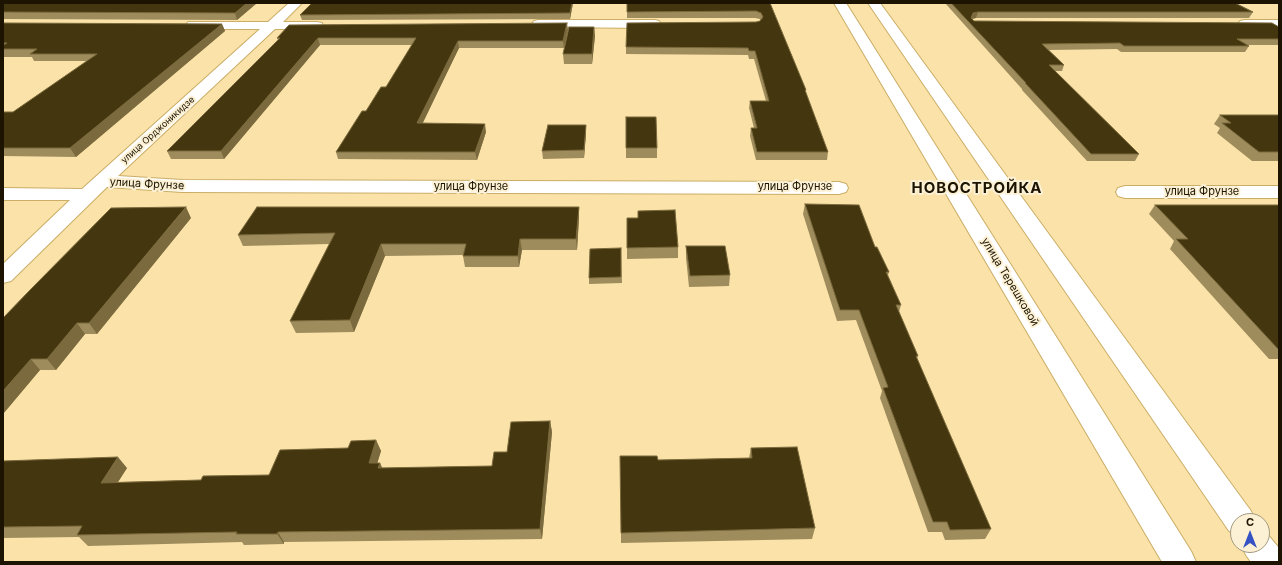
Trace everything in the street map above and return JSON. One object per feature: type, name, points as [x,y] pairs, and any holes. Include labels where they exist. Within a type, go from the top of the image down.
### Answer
[{"type":"street","name":"улица Орджоникидзе","points":[[3,276],[102,181],[296,3]]},
{"type":"street","name":"улица Терешковой","points":[[840,3],[1180,562]]},
{"type":"street","points":[[874,3],[1234,513]]},
{"type":"street","points":[[525,24],[668,24]]},
{"type":"street","points":[[1231,24],[1279,24]]},
{"type":"street","points":[[177,25],[327,26]]},
{"type":"street","name":"улица Фрунзе","points":[[102,181],[182,186],[839,188]]},
{"type":"street","name":"улица Фрунзе","points":[[1125,192],[1279,192]]},
{"type":"street","points":[[3,194],[87,196]]},
{"type":"street","points":[[1264,553],[1270,562]]},
{"type":"building","points":[[3,3],[247,3],[235,13],[3,12]]},
{"type":"building","points":[[312,3],[572,3],[570,13],[300,15]]},
{"type":"building","points":[[627,3],[770,3],[806,90],[828,152],[757,152],[751,128],[757,128],[750,101],[769,101],[755,51],[749,51],[748,48],[626,47],[627,23],[756,22],[760,21],[763,17],[761,13],[756,11],[627,12]]},
{"type":"building","points":[[951,3],[1235,3],[1253,12],[978,12],[973,13],[971,18],[974,21],[1272,23],[1279,27],[1279,39],[1237,39],[1249,46],[1124,46],[1120,43],[1042,44],[1064,65],[1049,65],[1139,154],[1091,154]]},
{"type":"building","points":[[3,23],[222,24],[70,148],[3,148],[3,112],[13,112],[97,54],[30,54],[37,49],[3,49],[3,45],[7,43],[3,43]]},
{"type":"building","points":[[567,23],[563,41],[458,41],[417,123],[485,124],[475,152],[336,152],[362,111],[366,111],[381,87],[386,87],[416,38],[318,38],[221,151],[167,151],[280,38],[277,38],[289,25]]},
{"type":"building","points":[[569,27],[594,27],[592,54],[563,54]]},
{"type":"building","points":[[1220,115],[1279,115],[1279,152],[1259,152],[1222,123],[1231,123]]},
{"type":"building","points":[[626,117],[656,117],[657,148],[626,148]]},
{"type":"building","points":[[548,125],[586,125],[584,150],[542,151]]},
{"type":"building","points":[[805,204],[859,205],[875,247],[877,247],[889,272],[886,272],[901,305],[896,305],[918,356],[916,356],[991,529],[950,530],[947,522],[933,522],[883,388],[888,387],[859,310],[840,310]]},
{"type":"building","points":[[1155,205],[1279,205],[1279,349],[1176,239],[1188,239]]},
{"type":"building","points":[[186,207],[89,323],[77,323],[47,359],[31,359],[3,391],[3,318],[111,208]]},
{"type":"building","points":[[257,207],[579,207],[576,239],[520,239],[518,256],[463,256],[466,244],[381,244],[350,320],[290,321],[335,233],[238,235]]},
{"type":"building","points":[[675,210],[678,247],[627,248],[627,218],[638,218],[638,211]]},
{"type":"building","points":[[686,246],[725,246],[730,275],[690,276]]},
{"type":"building","points":[[621,248],[621,277],[589,278],[590,249]]},
{"type":"building","points":[[550,421],[540,529],[278,532],[277,534],[236,534],[237,532],[77,535],[82,526],[3,527],[3,461],[118,457],[101,483],[201,480],[203,476],[269,475],[280,450],[348,448],[351,441],[376,440],[369,463],[380,463],[378,468],[492,466],[494,452],[507,452],[511,422]]},
{"type":"building","points":[[797,447],[815,528],[621,533],[620,456],[657,456],[658,460],[752,458],[751,448]]},
{"type":"district","name":"НОВОСТРОЙКА","points":[[977,188]]}]
